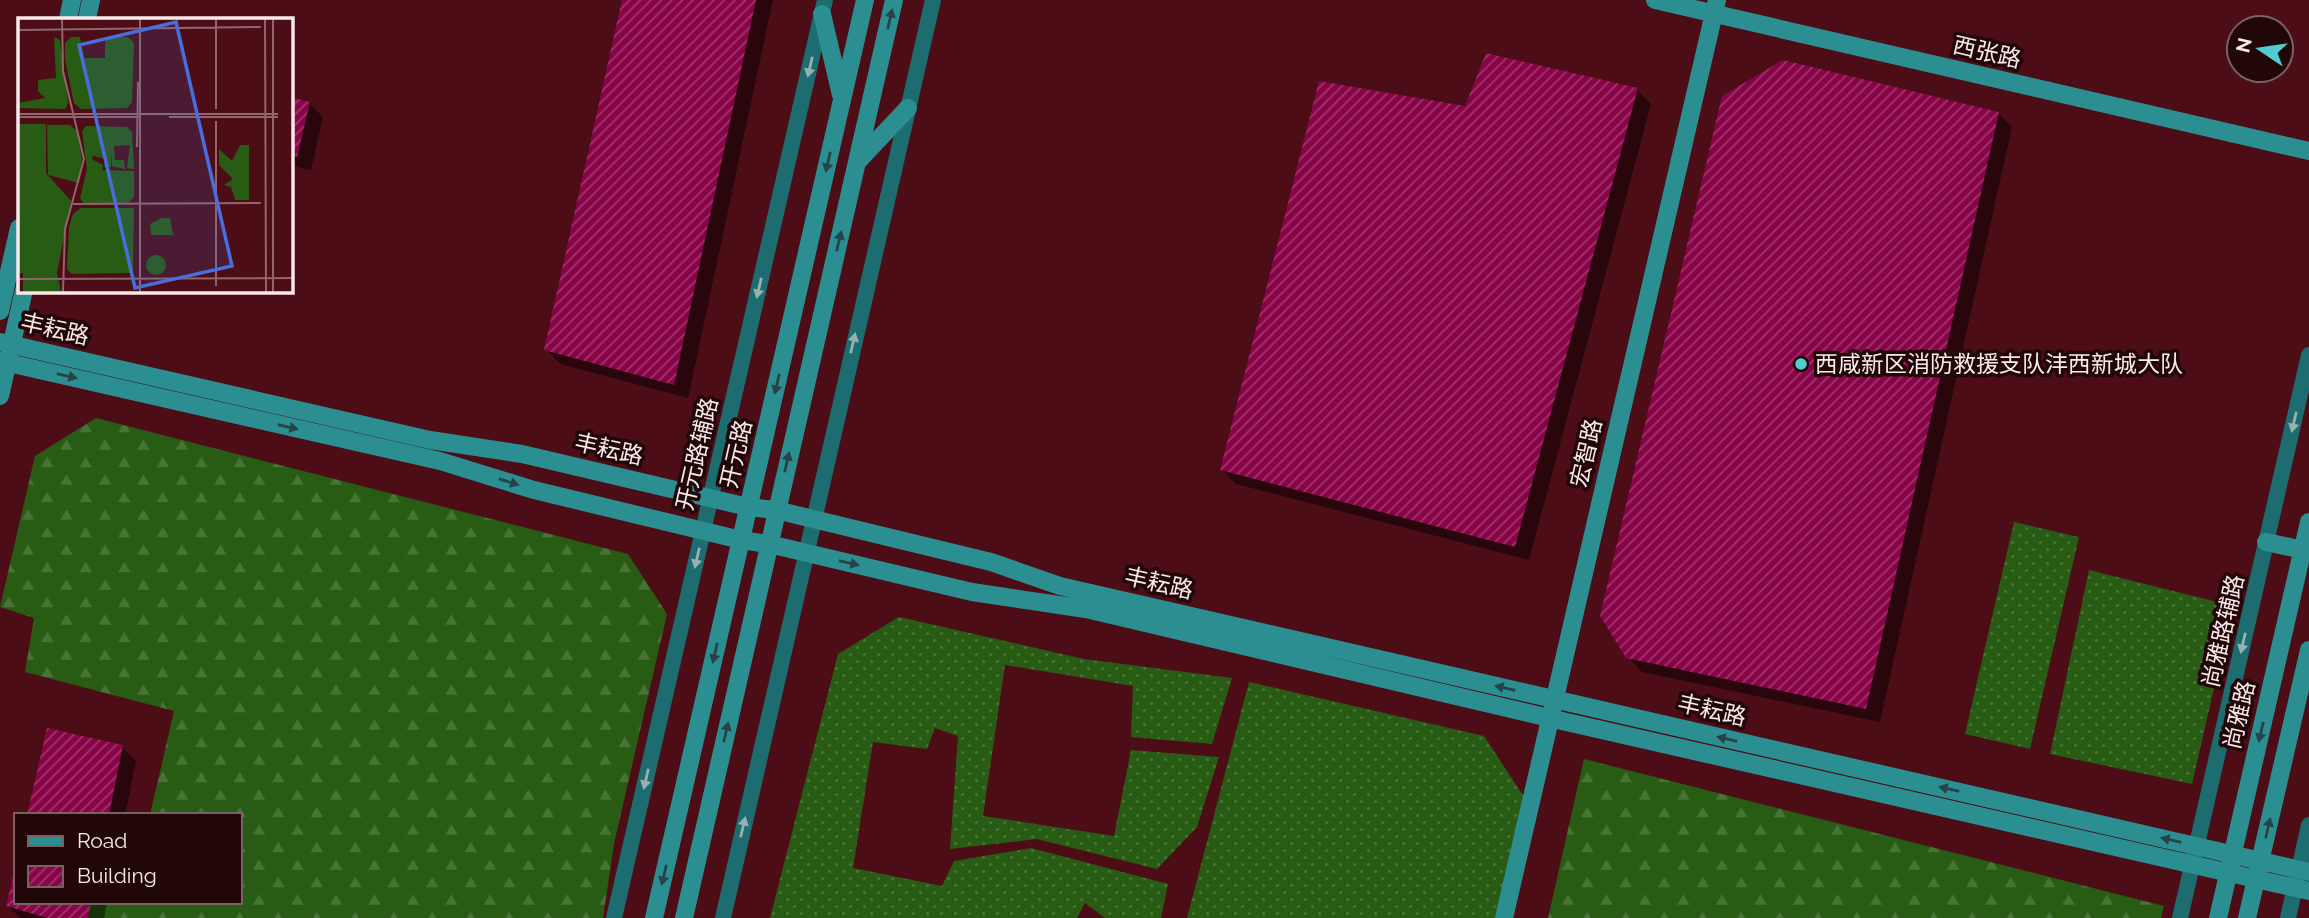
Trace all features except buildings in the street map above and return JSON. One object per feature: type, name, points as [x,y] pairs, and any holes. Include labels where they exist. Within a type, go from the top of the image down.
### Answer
[{"type":"street","points":[[68,18],[72,0]]},
{"type":"street","points":[[87,18],[91,0]]},
{"type":"street","name":"开元路","points":[[654,918],[865,0]]},
{"type":"street","points":[[684,918],[894,0]]},
{"type":"street","points":[[723,918],[804,552],[933,0]]},
{"type":"street","name":"西张路","points":[[1655,0],[1715,7],[2309,151]]},
{"type":"street","points":[[823,7],[842,99]]},
{"type":"street","name":"开元路辅路","points":[[614,918],[823,7]]},
{"type":"street","name":"宏智路","points":[[1504,918],[1715,7]]},
{"type":"street","points":[[857,163],[908,108]]},
{"type":"street","points":[[0,311],[18,232]]},
{"type":"street","points":[[0,396],[6,343],[23,292]]},
{"type":"street","name":"丰耘路","points":[[6,343],[430,440],[522,454],[748,507],[776,510],[991,562],[1060,586],[2197,846],[2256,878],[2302,889]]},
{"type":"street","name":"尚雅路辅路","points":[[2180,918],[2309,355]]},
{"type":"street","name":"丰耘路","points":[[4,362],[440,461],[534,490],[741,540],[769,544],[972,592],[1086,610],[2193,864],[2260,860],[2304,870]]},
{"type":"street","name":"尚雅路","points":[[2218,918],[2309,522]]},
{"type":"street","points":[[2266,542],[2302,550]]},
{"type":"street","points":[[2247,918],[2309,650]]},
{"type":"street","points":[[2288,918],[2302,889],[2309,825]]},
{"type":"green space","points":[[96,418],[628,554],[667,614],[614,844],[603,918],[62,918],[66,904],[242,904],[242,813],[150,813],[174,711],[25,672],[34,618],[0,607],[35,456]]},
{"type":"green space","points":[[2014,522],[2079,537],[2030,749],[1965,734]]},
{"type":"green space","points":[[2089,570],[2233,606],[2192,784],[2050,754]]},
{"type":"green space","points":[[899,617],[1084,659],[1232,678],[1212,744],[1131,737],[1133,686],[1005,665],[983,816],[1114,836],[1131,750],[1219,757],[1197,827],[1157,869],[1037,839],[950,849],[958,736],[935,728],[927,749],[873,742],[853,868],[942,886],[954,861],[1031,848],[1168,884],[1161,918],[1105,918],[1085,903],[1077,918],[770,918],[838,654]]},
{"type":"green space","points":[[1249,682],[1484,736],[1526,800],[1498,918],[1187,918]]},
{"type":"green space","points":[[1584,759],[2164,906],[2161,918],[1548,918]]},
{"type":"place","name":"西咸新区消防救援支队沣西新城大队","points":[[1801,364]]}]
